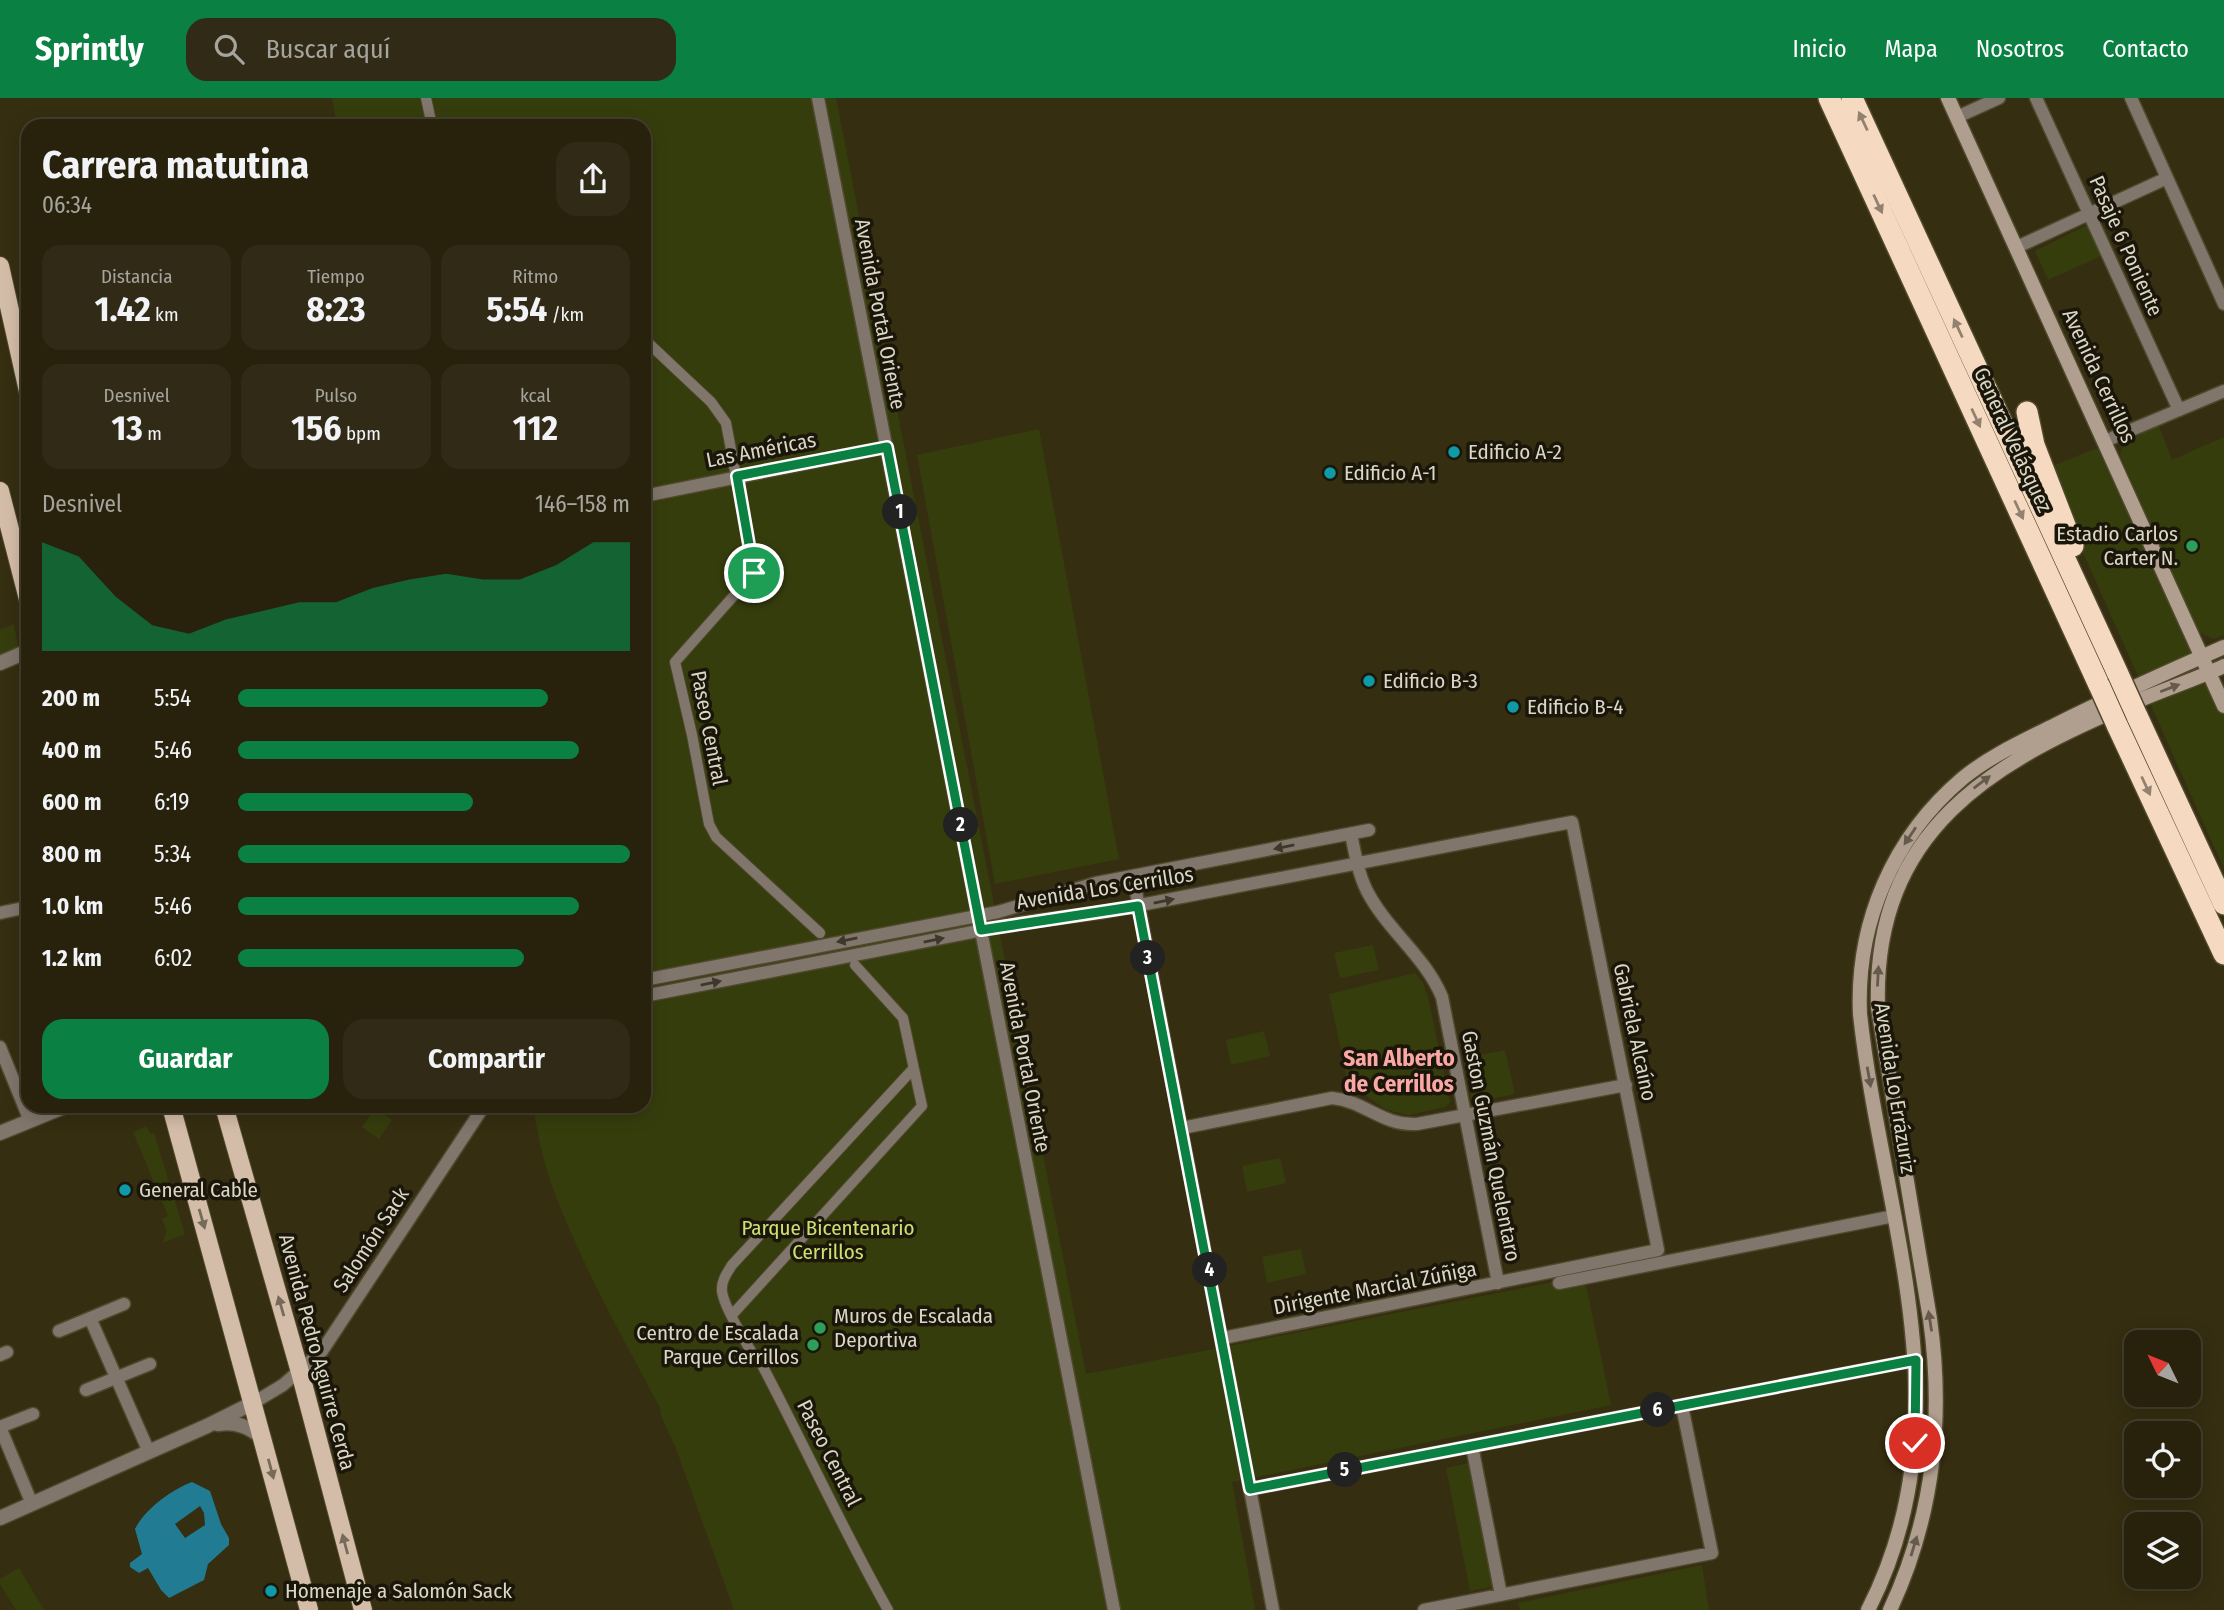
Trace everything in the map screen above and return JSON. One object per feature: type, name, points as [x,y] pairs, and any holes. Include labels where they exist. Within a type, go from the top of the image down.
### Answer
[{"type":"highway","name":"General Velásquez","points":[[1829,98],[2099,685],[2127,720],[2224,904]]},
{"type":"highway","name":"General Velásquez","points":[[1852,98],[2118,674],[2127,720],[2224,954]]},
{"type":"highway","points":[[2027,412],[2034,445],[2075,550],[2100,635]]},
{"type":"main road","name":"Avenida Cerrillos","points":[[1948,98],[2224,706]]},
{"type":"main road","points":[[0,266],[21,360]]},
{"type":"main road","points":[[0,491],[21,572]]},
{"type":"main road","name":"Avenida Lo Errázuriz","points":[[1868,1610],[1897,1542],[1908,1495],[1915,1443],[1916,1360],[1894,1216],[1864,1050],[1859,982],[1869,924],[1879,893],[1892,866],[1926,815],[1946,793],[1979,766],[2093,706],[2224,647]]},
{"type":"main road","name":"Avenida Lo Errázuriz","points":[[1890,1610],[1913,1553],[1925,1508],[1933,1462],[1937,1400],[1931,1330],[1878,1008],[1878,965],[1888,912],[1903,877],[1925,841],[1946,814],[1980,783],[2010,764],[2102,717],[2224,667]]},
{"type":"main road","points":[[173,1113],[309,1610]]},
{"type":"main road","name":"Avenida Pedro Aguirre Cerda","points":[[226,1113],[300,1372],[363,1610]]},
{"type":"street","points":[[426,98],[430,119]]},
{"type":"street","name":"Avenida Portal Oriente","points":[[818,98],[1114,1610]]},
{"type":"street","points":[[1957,117],[2000,98]]},
{"type":"street","name":"Pasaje 6 Poniente","points":[[2036,98],[2179,410]]},
{"type":"street","points":[[2131,98],[2222,295]]},
{"type":"street","points":[[2017,247],[2167,178]]},
{"type":"street","name":"Paseo Central","points":[[651,346],[722,416],[729,431],[754,573],[676,662],[710,829],[820,933]]},
{"type":"street","points":[[2105,441],[2224,391]]},
{"type":"street","name":"Las Américas","points":[[651,494],[887,447]]},
{"type":"street","points":[[0,663],[21,655]]},
{"type":"street","name":"Avenida Los Cerrillos","points":[[651,995],[981,930],[1138,906],[1572,822]]},
{"type":"street","name":"Gabriela Alcaíno","points":[[1572,822],[1658,1251]]},
{"type":"street","name":"Avenida Los Cerrillos","points":[[651,979],[978,916],[1026,905],[1096,883],[1368,830]]},
{"type":"street","name":"Gaston Guzmán Quelentaro","points":[[1351,834],[1362,879],[1375,904],[1436,982],[1446,1013],[1498,1283]]},
{"type":"street","points":[[1133,876],[1273,1610]]},
{"type":"street","points":[[0,913],[21,908]]},
{"type":"street","points":[[732,1315],[922,1106],[903,1018],[855,965]]},
{"type":"street","points":[[0,1047],[21,1099]]},
{"type":"street","name":"Paseo Central","points":[[888,1610],[858,1557],[828,1492],[762,1365],[754,1358],[721,1289],[732,1265],[913,1069]]},
{"type":"street","points":[[1182,1128],[1332,1098],[1347,1099],[1383,1119],[1404,1125],[1626,1085]]},
{"type":"street","points":[[27,1113],[30,1121]]},
{"type":"street","points":[[0,1133],[49,1113]]},
{"type":"street","name":"Salomón Sack","points":[[0,1518],[207,1426],[253,1403],[300,1372],[331,1340],[479,1113]]},
{"type":"street","points":[[1559,1283],[1894,1216]]},
{"type":"street","name":"Dirigente Marcial Zúñiga","points":[[1223,1338],[1658,1251]]},
{"type":"street","points":[[59,1331],[124,1304]]},
{"type":"street","points":[[90,1318],[149,1452]]},
{"type":"street","points":[[1250,1489],[1916,1360]]},
{"type":"street","points":[[86,1390],[150,1364]]},
{"type":"street","points":[[1424,1610],[1712,1553],[1682,1406]]},
{"type":"street","points":[[32,1504],[0,1427],[33,1414]]},
{"type":"street","name":"Salomón Sack","points":[[207,1426],[234,1423],[250,1429],[264,1439]]},
{"type":"street","points":[[1472,1446],[1501,1595]]},
{"type":"green space","name":"Parque Bicentenario Cerrillos","points":[[332,98],[836,98],[1086,1374],[1584,1276],[1611,1405],[1232,1482],[1255,1610],[734,1610],[660,1408],[601,1296],[561,1209],[550,1180],[534,1113],[651,1113],[651,119],[336,119]]},
{"type":"green space","points":[[2087,225],[2101,256],[2048,280],[2035,251]]},
{"type":"green space","name":"Estadio Carlos Carter N.","points":[[2158,424],[2172,460],[2224,437],[2224,635],[2214,639],[2198,632],[2120,455],[2124,443]]},
{"type":"green space","points":[[1039,429],[1119,859],[995,884],[917,455]]},
{"type":"green space","points":[[2097,448],[2224,714],[2224,869],[2073,530],[2050,467]]},
{"type":"green space","points":[[14,624],[19,651],[0,659],[0,630]]},
{"type":"green space","points":[[1373,945],[1379,970],[1340,978],[1334,953]]},
{"type":"green space","points":[[1415,973],[1423,983],[1428,997],[1450,1102],[1445,1107],[1409,1115],[1387,1110],[1359,1091],[1349,1088],[1329,994]]},
{"type":"green space","points":[[1264,1031],[1270,1056],[1231,1065],[1226,1040]]},
{"type":"green space","points":[[1505,1050],[1515,1094],[1476,1102],[1471,1098],[1463,1058]]},
{"type":"green space","points":[[372,1113],[382,1113],[392,1120],[379,1139],[362,1127]]},
{"type":"green space","points":[[146,1126],[151,1134],[154,1133],[185,1234],[162,1243],[167,1231],[162,1219],[168,1216],[133,1132]]},
{"type":"green space","points":[[1280,1158],[1286,1183],[1247,1192],[1242,1166]]},
{"type":"green space","points":[[1301,1249],[1306,1274],[1267,1283],[1262,1257]]},
{"type":"green space","points":[[1469,1463],[1492,1587],[1470,1591],[1446,1468]]},
{"type":"green space","points":[[1702,1565],[1709,1610],[1520,1610],[1518,1603]]},
{"type":"green space","points":[[19,1568],[44,1610],[16,1610],[0,1584],[0,1579]]},
{"type":"water","points":[[192,1482],[210,1491],[221,1524],[229,1538],[229,1545],[208,1564],[204,1580],[169,1598],[148,1568],[139,1573],[130,1567],[130,1563],[142,1554],[135,1529],[139,1522],[159,1501]],"holes":[[[200,1506],[205,1525],[185,1538],[175,1524]]]},
{"type":"place","name":"Edificio A-2","points":[[1454,452]]},
{"type":"place","name":"Edificio A-1","points":[[1330,473]]},
{"type":"place","name":"Estadio Carlos Carter N.","points":[[2192,546]]},
{"type":"place","name":"Edificio B-3","points":[[1369,681]]},
{"type":"place","name":"Edificio B-4","points":[[1513,707]]},
{"type":"place","name":"General Cable","points":[[125,1190]]},
{"type":"place","name":"Muros de Escalada Deportiva","points":[[820,1328]]},
{"type":"place","name":"Centro de Escalada Parque Cerrillos","points":[[813,1345]]},
{"type":"place","name":"Homenaje a Salomón Sack","points":[[271,1591]]},
{"type":"district","name":"San Alberto de Cerrillos","points":[[1399,1071]]},
{"type":"route","points":[[754,573],[737,476],[887,447],[981,930],[1138,906],[1250,1489],[1916,1360],[1915,1443]]}]
